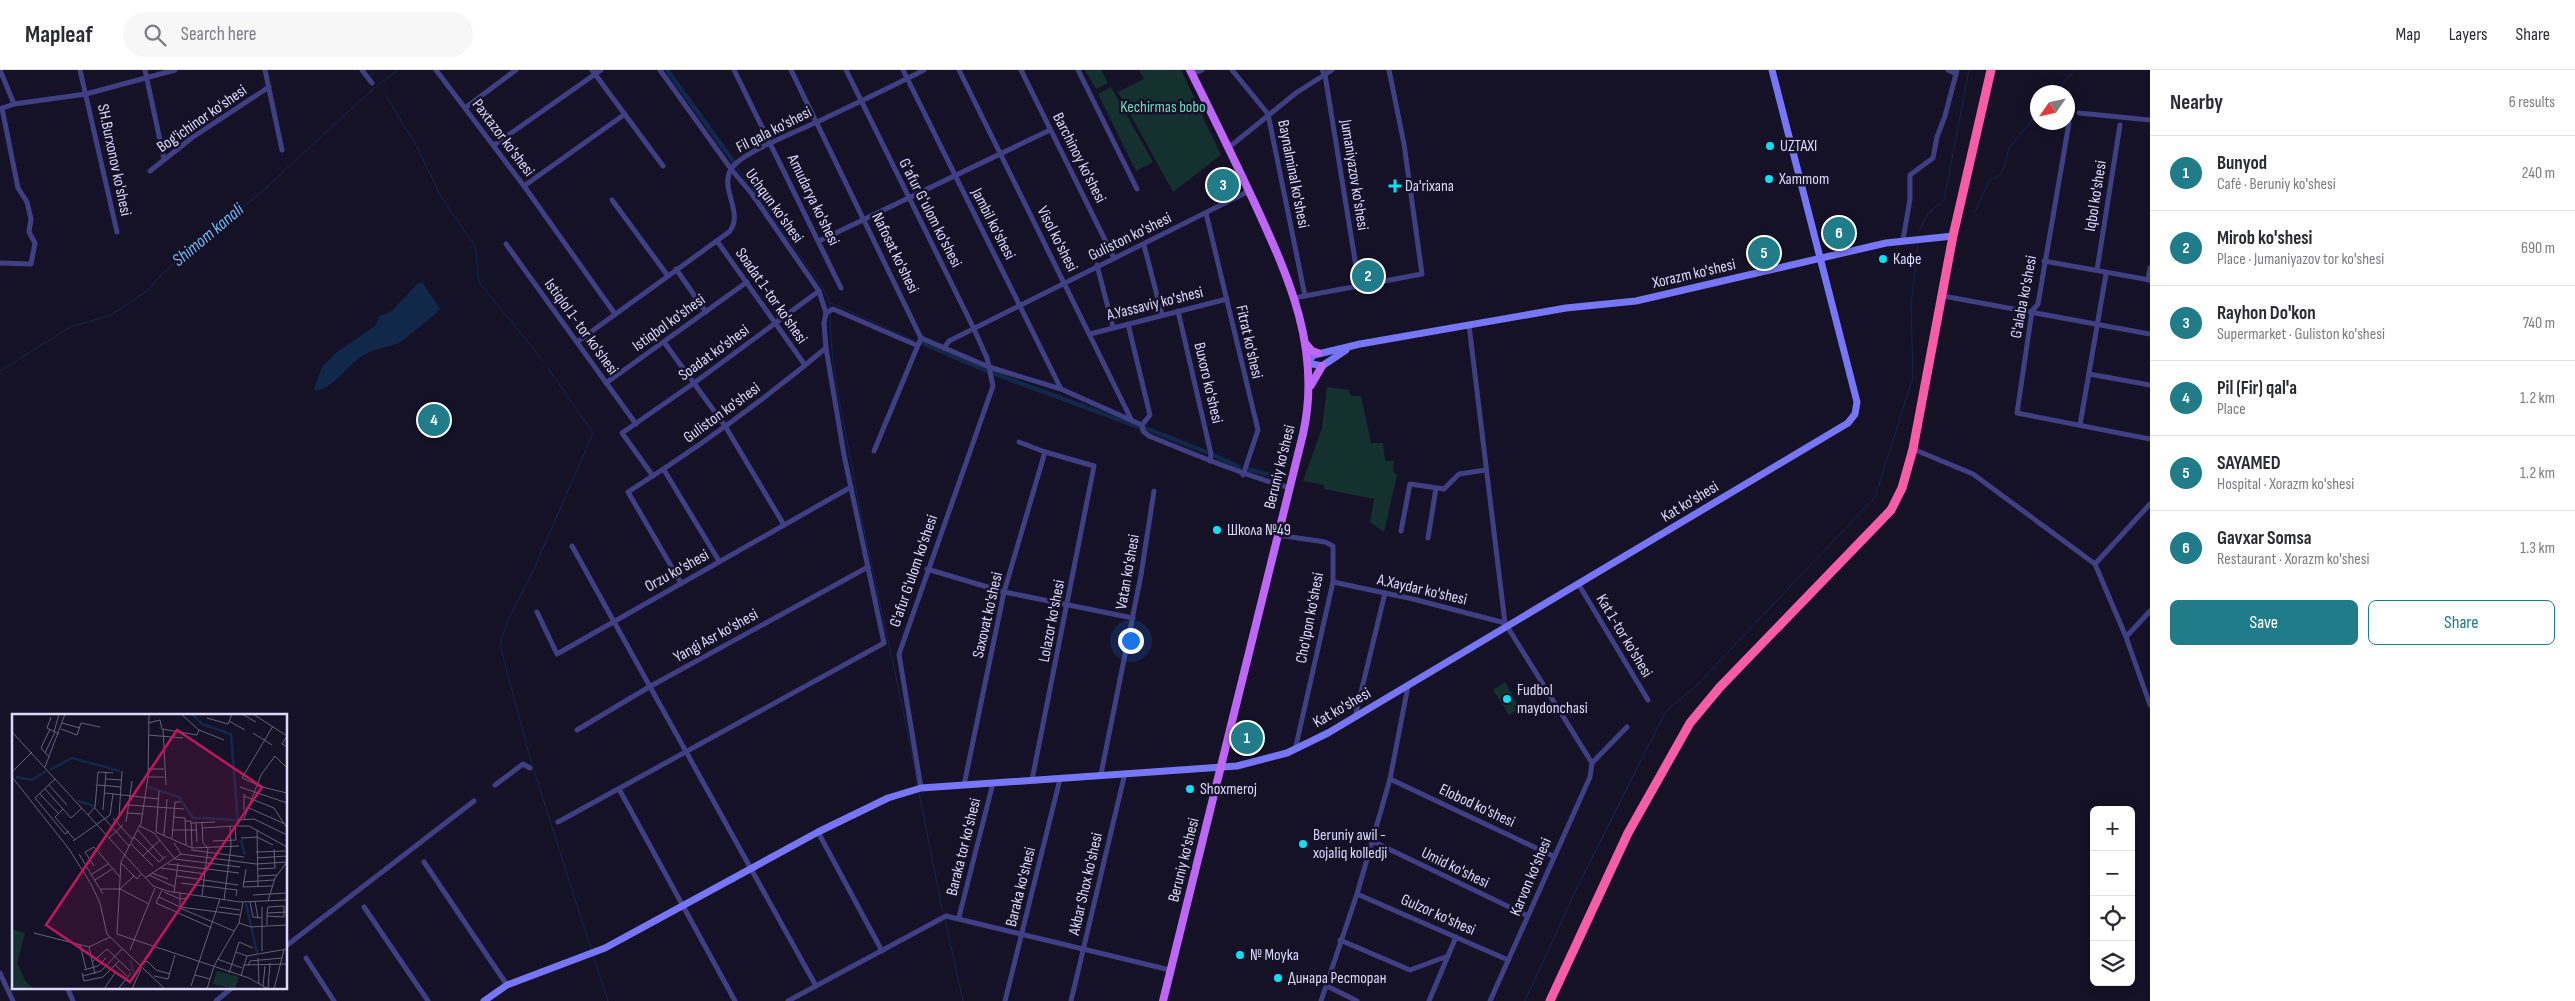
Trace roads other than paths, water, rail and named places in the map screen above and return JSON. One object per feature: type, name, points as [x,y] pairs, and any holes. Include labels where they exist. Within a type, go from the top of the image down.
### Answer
[{"type":"highway","points":[[1550,1001],[1628,832],[1690,724],[1720,687],[1891,510],[1902,488],[1913,450],[1944,296],[1953,236],[1991,70]]},
{"type":"main road","name":"Beruniy ko'shesi","points":[[1163,1001],[1309,409],[1310,386],[1305,343],[1294,298],[1282,262],[1191,72]]},
{"type":"main road","points":[[1305,343],[1312,351],[1318,354]]},
{"type":"main road","points":[[1310,386],[1322,366]]},
{"type":"street","points":[[0,70],[14,104]]},
{"type":"street","name":"SH.Burxonov ko'shesi","points":[[80,70],[117,232]]},
{"type":"street","points":[[145,70],[164,159]]},
{"type":"street","points":[[0,263],[31,264],[35,243],[29,232],[31,219],[28,202],[18,188],[1,108],[14,104],[86,94],[175,70]]},
{"type":"street","name":"Bog'ichinor ko'shesi","points":[[265,70],[282,150]]},
{"type":"street","points":[[362,70],[372,83]]},
{"type":"street","name":"Paxtazor ko'shesi","points":[[436,70],[494,145],[615,314]]},
{"type":"street","points":[[464,108],[516,70]]},
{"type":"street","points":[[494,145],[594,72],[601,70]]},
{"type":"street","name":"Uchqun ko'shesi","points":[[660,70],[731,170],[752,194],[819,291],[826,312]]},
{"type":"street","name":"Amudarya ko'shesi","points":[[734,70],[841,288]]},
{"type":"street","name":"Nafosat ko'shesi","points":[[791,70],[818,122],[921,338]]},
{"type":"street","name":"Gʻafur Gʻulom ko'shesi","points":[[846,70],[908,199],[974,329],[989,367]]},
{"type":"street","name":"Jambil ko'shesi","points":[[903,70],[1061,389]]},
{"type":"street","name":"Fil qala ko'shesi","points":[[577,342],[729,232],[736,217],[728,181],[731,170],[737,163],[771,143],[924,70]]},
{"type":"street","name":"Visol ko'shesi","points":[[958,70],[1131,419]]},
{"type":"street","name":"Barchinoy ko'shesi","points":[[1021,70],[1114,258]]},
{"type":"street","points":[[1078,70],[1138,189]]},
{"type":"street","points":[[1191,72],[1202,70]]},
{"type":"street","name":"Baynalminal ko'shesi","points":[[1232,70],[1268,114],[1305,296]]},
{"type":"street","points":[[1228,148],[1268,114],[1323,72],[1332,70]]},
{"type":"street","points":[[1294,298],[1422,274],[1404,144],[1389,70]]},
{"type":"street","name":"Kat ko'shesi","points":[[484,1001],[507,985],[601,951],[818,832],[888,798],[921,788],[993,784],[1126,772],[1222,767],[1265,760],[1295,750],[1408,686],[1506,625],[1579,585],[1848,423],[1855,414],[1857,402],[1818,258],[1772,70]]},
{"type":"street","points":[[1903,240],[1910,199],[1910,175],[1933,158],[1937,137],[1945,116],[1956,72],[1948,70]]},
{"type":"street","points":[[594,72],[663,166]]},
{"type":"street","name":"Jumaniyazov ko'shesi","points":[[1323,72],[1359,285]]},
{"type":"street","name":"Bog'ichinor ko'shesi","points":[[150,171],[193,137],[269,87]]},
{"type":"street","points":[[2079,113],[2150,120]]},
{"type":"street","points":[[524,186],[625,114]]},
{"type":"street","name":"Iqbol ko'shesi","points":[[2097,270],[2120,125]]},
{"type":"street","points":[[819,241],[1050,130]]},
{"type":"street","name":"G'alaba ko'shesi","points":[[2068,130],[2038,304],[2032,311],[2017,413],[2150,439]]},
{"type":"street","name":"Guliston ko'shesi","points":[[944,348],[949,341],[1249,191]]},
{"type":"street","points":[[612,200],[668,276]]},
{"type":"street","name":"Fitrat ko'shesi","points":[[1206,213],[1258,430],[1243,475]]},
{"type":"street","name":"Xorazm ko'shesi","points":[[1318,354],[1566,308],[1636,301],[1903,240],[1953,236]]},
{"type":"street","name":"Soadat 1-tor ko'shesi","points":[[717,241],[805,366]]},
{"type":"street","name":"Istiqlol 1- tor ko'shesi","points":[[506,244],[636,424]]},
{"type":"street","points":[[1144,245],[1162,315]]},
{"type":"street","points":[[2044,261],[2097,270],[2106,274],[2149,280],[2150,268]]},
{"type":"street","points":[[1097,266],[1113,327]]},
{"type":"street","points":[[676,269],[706,312]]},
{"type":"street","points":[[2080,425],[2106,274]]},
{"type":"street","name":"Istiqbol ko'shesi","points":[[606,383],[747,282]]},
{"type":"street","name":"Soadat ko'shesi","points":[[653,476],[622,432],[694,384],[819,291]]},
{"type":"street","points":[[1944,296],[2150,334]]},
{"type":"street","name":"A.Yassaviy ko'shesi","points":[[1090,334],[1226,299]]},
{"type":"street","points":[[558,822],[884,643],[850,487],[826,348],[824,323],[826,312],[833,310],[916,345]]},
{"type":"street","name":"Buxoro ko'shesi","points":[[1178,311],[1211,454],[1210,461]]},
{"type":"street","points":[[1128,324],[1150,415],[1142,425],[1143,431],[1148,436],[1243,475],[1290,488]]},
{"type":"street","points":[[1469,325],[1506,625],[1592,763],[1627,728]]},
{"type":"street","points":[[874,451],[916,345],[921,338],[989,367],[1061,389],[1142,425]]},
{"type":"street","points":[[664,342],[726,426],[784,525]]},
{"type":"street","name":"Guliston ko'shesi","points":[[681,583],[628,492],[664,470],[726,426],[826,348]]},
{"type":"street","points":[[1308,362],[1322,366],[1348,348]]},
{"type":"street","points":[[1308,362],[1318,354]]},
{"type":"street","name":"G'afur G'ulom ko'shesi","points":[[921,788],[899,654],[927,569],[993,386],[989,367]]},
{"type":"street","points":[[2089,374],[2150,385]]},
{"type":"street","points":[[1019,442],[1045,452]]},
{"type":"street","points":[[1913,450],[1973,474],[2095,564],[2126,637],[2150,705]]},
{"type":"street","name":"Lolazor ko'shesi","points":[[1032,780],[1068,606],[1094,466],[1045,452]]},
{"type":"street","name":"Saxovat ko'shesi","points":[[964,786],[1004,592],[1045,452]]},
{"type":"street","points":[[664,470],[719,561]]},
{"type":"street","points":[[1401,531],[1410,484],[1444,489],[1459,474],[1486,470]]},
{"type":"street","name":"Orzu ko'shesi","points":[[537,612],[557,654],[850,487]]},
{"type":"street","points":[[1428,538],[1436,488]]},
{"type":"street","name":"Vatan ko'shesi","points":[[1101,774],[1133,618],[1154,491]]},
{"type":"street","points":[[2095,564],[2150,504]]},
{"type":"street","name":"Cho'lpon ko'shesi","points":[[1278,535],[1325,542],[1333,546],[1333,582],[1295,750]]},
{"type":"street","points":[[572,546],[614,620],[684,752],[816,986]]},
{"type":"street","name":"Yangi Asr ko'shesi","points":[[577,730],[649,687],[868,567]]},
{"type":"street","points":[[927,569],[1004,592],[1133,618]]},
{"type":"street","name":"A.Xaydar ko'shesi","points":[[1333,582],[1385,593],[1506,625]]},
{"type":"street","name":"Kat 1-tor ko'shesi","points":[[1579,585],[1648,700]]},
{"type":"street","points":[[1355,717],[1385,593]]},
{"type":"street","points":[[2126,637],[2150,611]]},
{"type":"street","points":[[1321,1001],[1340,940],[1358,894],[1390,779],[1408,686]]},
{"type":"street","name":"Karvon ko'shesi","points":[[1490,1001],[1553,856],[1590,777],[1592,763]]},
{"type":"street","points":[[495,785],[523,764],[530,768]]},
{"type":"street","name":"Akbar Shox ko'shesi","points":[[1071,1001],[1126,772]]},
{"type":"street","name":"Baraka ko'shesi","points":[[1005,1001],[1060,778]]},
{"type":"street","name":"Elobod ko'shesi","points":[[1390,779],[1553,856]]},
{"type":"street","name":"Baraka tor ko'shesi","points":[[959,917],[993,784]]},
{"type":"street","points":[[619,789],[735,1001]]},
{"type":"street","points":[[288,944],[474,801]]},
{"type":"street","points":[[818,832],[882,952]]},
{"type":"street","name":"Umid ko'shesi","points":[[1372,841],[1528,916]]},
{"type":"street","points":[[424,862],[507,985]]},
{"type":"street","name":"Gulzor ko'shesi","points":[[1358,894],[1508,960]]},
{"type":"street","points":[[364,907],[428,1001]]},
{"type":"street","points":[[788,1001],[946,916],[959,917],[1083,950],[1170,970]]},
{"type":"street","points":[[1429,1001],[1456,938]]},
{"type":"street","points":[[1340,940],[1410,970],[1448,956]]},
{"type":"street","points":[[306,958],[334,1001]]},
{"type":"street","points":[[0,973],[13,1001]]},
{"type":"street","points":[[1327,986],[1357,1001]]},
{"type":"street","points":[[67,988],[73,1001]]},
{"type":"street","points":[[216,1001],[232,988]]},
{"type":"water","points":[[422,282],[440,309],[398,343],[366,354],[336,380],[317,391],[314,389],[322,367],[337,352],[375,326],[380,316],[392,311],[417,284]]},
{"type":"waterway","points":[[369,70],[374,76]]},
{"type":"waterway","name":"Shimom kanali","points":[[0,371],[70,327],[111,315],[147,291],[163,273],[260,193],[373,89],[398,70]]},
{"type":"waterway","points":[[667,70],[733,161]]},
{"type":"waterway","points":[[1919,231],[1928,213],[1944,200],[1969,70]]},
{"type":"waterway","points":[[2061,85],[2075,70]]},
{"type":"waterway","points":[[386,95],[417,147],[441,197],[475,246],[479,282],[543,361]]},
{"type":"waterway","points":[[1975,212],[1989,181],[2000,175],[2009,148],[2030,123]]},
{"type":"waterway","points":[[737,167],[822,287],[830,303],[830,308]]},
{"type":"waterway","points":[[1525,1001],[1574,894],[1666,711],[1695,687],[1875,497],[1913,377],[1911,305],[1918,246]]},
{"type":"waterway","points":[[831,303],[916,341]]},
{"type":"waterway","points":[[830,314],[834,368],[840,403],[918,786]]},
{"type":"waterway","points":[[920,342],[987,371]]},
{"type":"waterway","points":[[548,368],[593,433],[534,569],[507,622],[500,645],[530,758],[591,949]]},
{"type":"waterway","points":[[993,373],[1139,427]]},
{"type":"waterway","points":[[1145,428],[1206,452]]},
{"type":"waterway","points":[[1213,455],[1239,467]]},
{"type":"waterway","points":[[1247,469],[1282,478]]},
{"type":"waterway","points":[[919,793],[942,908]]},
{"type":"waterway","points":[[945,919],[963,1001]]},
{"type":"waterway","points":[[593,955],[608,1001]]},
{"type":"place","name":"UZTAXI","points":[[1770,146]]},
{"type":"place","name":"Xammom","points":[[1769,179]]},
{"type":"place","name":"Rayhon Do'kon","points":[[1223,185]]},
{"type":"place","name":"Da'rixana","points":[[1395,186]]},
{"type":"place","name":"Gavxar Somsa","points":[[1839,233]]},
{"type":"place","name":"SAYAMED","points":[[1764,253]]},
{"type":"place","name":"Кафе","points":[[1883,259]]},
{"type":"place","name":"Mirob ko'shesi","points":[[1368,276]]},
{"type":"place","name":"Pil (Fir) qal'a","points":[[434,420]]},
{"type":"place","name":"Школа №49","points":[[1217,530]]},
{"type":"place","name":"Fudbol maydonchasi","points":[[1507,699]]},
{"type":"place","name":"Bunyod","points":[[1247,738]]},
{"type":"place","name":"Shoxmeroj","points":[[1190,789]]},
{"type":"place","name":"Beruniy awil - xojaliq kolledji","points":[[1303,844]]},
{"type":"place","name":"№ Moyka","points":[[1240,955]]},
{"type":"place","name":"Динара Ресторан","points":[[1278,978]]},
{"type":"park label","name":"Kechirmas bobo","points":[[1163,107]]}]
